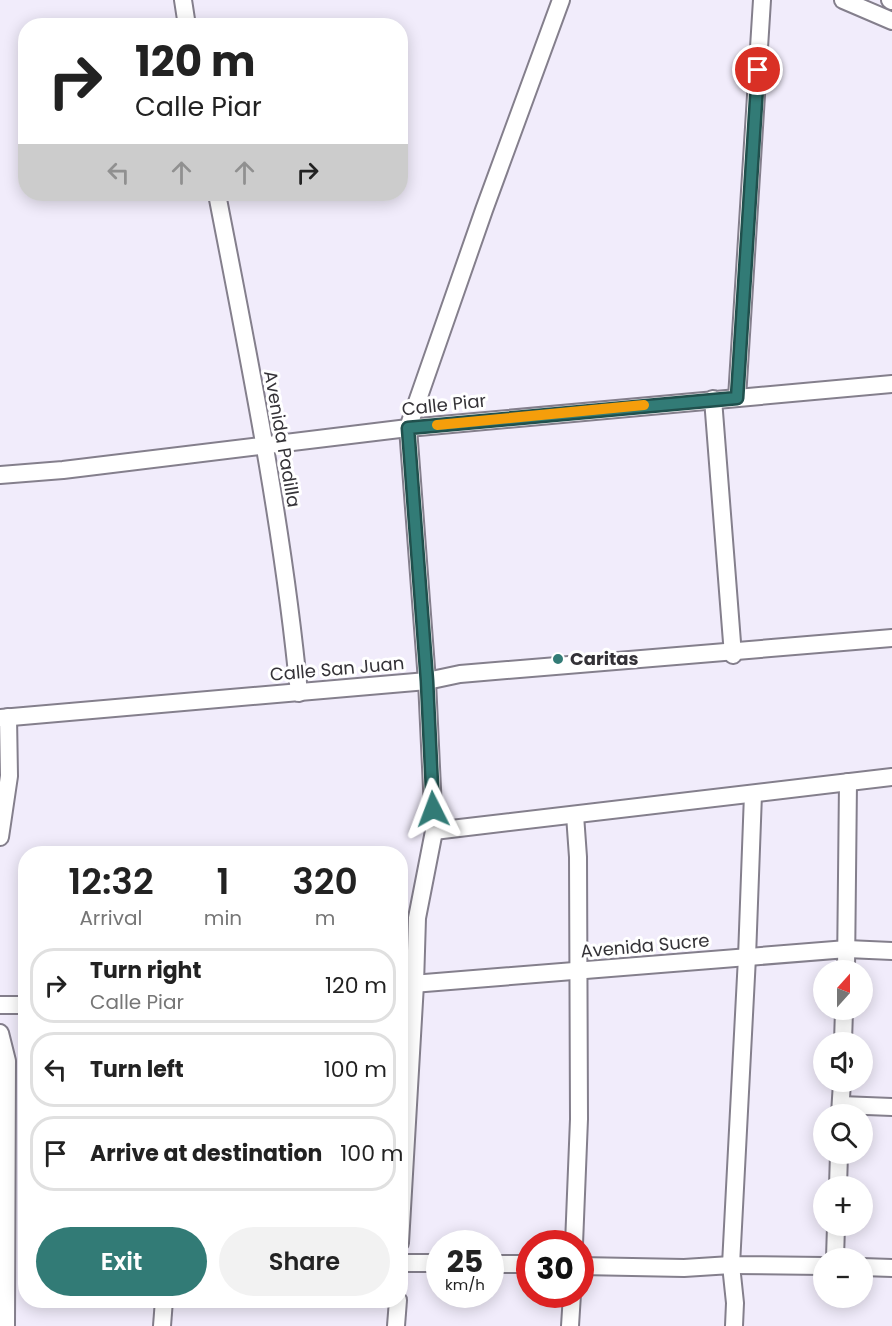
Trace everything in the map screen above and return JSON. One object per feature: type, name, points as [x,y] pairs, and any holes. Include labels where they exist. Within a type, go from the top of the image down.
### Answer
[{"type":"street","points":[[183,0],[186,18]]},
{"type":"street","points":[[408,985],[417,918],[434,831],[427,681],[408,428],[484,210],[561,0]]},
{"type":"street","points":[[737,398],[762,0]]},
{"type":"street","points":[[843,0],[892,21]]},
{"type":"street","name":"Avenida Padilla","points":[[218,201],[263,444],[293,626],[299,693]]},
{"type":"street","name":"Calle Piar","points":[[0,475],[63,470],[408,428],[892,384]]},
{"type":"street","points":[[713,399],[733,653]]},
{"type":"street","name":"Calle San Juan","points":[[4,718],[427,681],[460,674],[892,639]]},
{"type":"street","points":[[0,837],[9,776],[4,718]]},
{"type":"street","points":[[434,831],[892,777]]},
{"type":"street","points":[[846,960],[848,782]]},
{"type":"street","points":[[734,1326],[735,1303],[731,1266],[753,794]]},
{"type":"street","points":[[575,814],[578,857],[579,1119],[575,1230]]},
{"type":"street","name":"Avenida Sucre","points":[[408,985],[847,949],[892,951]]},
{"type":"street","points":[[0,1005],[18,1005]]},
{"type":"street","points":[[0,1033],[8,1061],[6,1326]]},
{"type":"street","points":[[873,1108],[892,1107]]},
{"type":"street","points":[[408,1263],[426,1263]]},
{"type":"street","points":[[594,1266],[684,1268],[813,1266]]},
{"type":"street","points":[[873,1267],[892,1268]]},
{"type":"street","points":[[162,1326],[163,1308]]},
{"type":"street","points":[[396,1326],[397,1308]]},
{"type":"street","points":[[570,1326],[571,1308]]},
{"type":"slow traffic","points":[[437,425],[644,405]]},
{"type":"place","name":"Caritas","points":[[558,659]]},
{"type":"route","points":[[433,809],[427,681],[408,428],[737,398],[758,70]]}]
